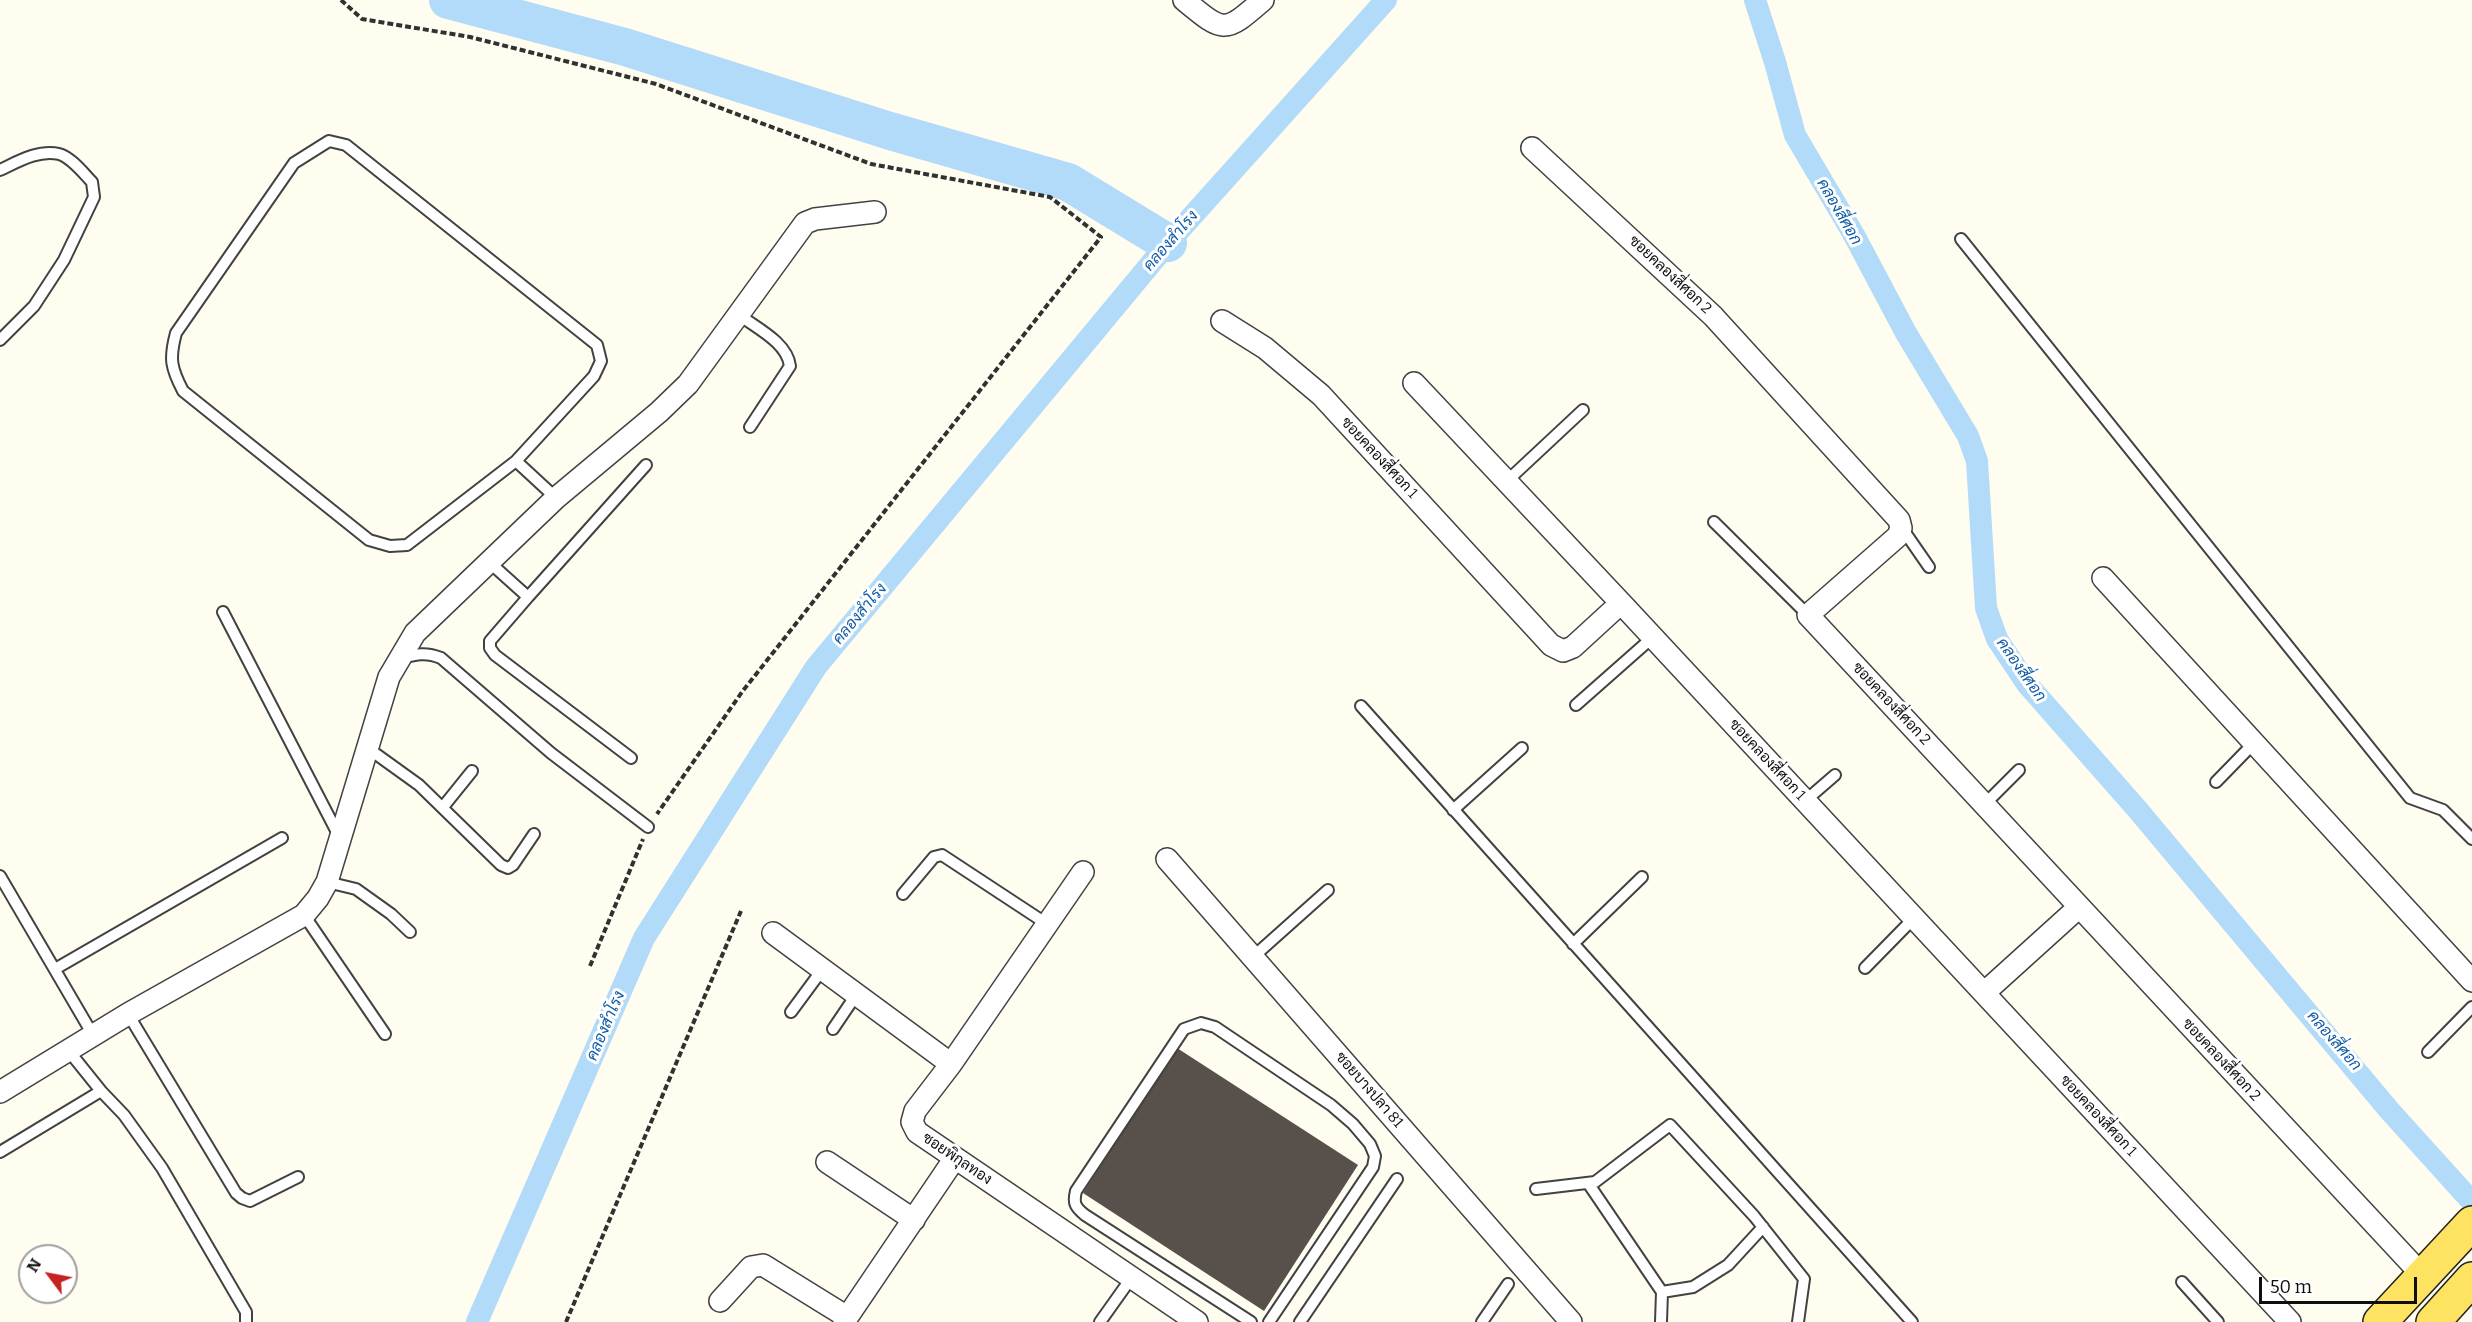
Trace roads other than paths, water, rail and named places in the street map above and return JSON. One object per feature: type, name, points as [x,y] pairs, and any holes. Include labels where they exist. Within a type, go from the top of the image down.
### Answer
[{"type":"main road","points":[[2380,1322],[2461,1235]]},
{"type":"main road","points":[[2433,1322],[2472,1279]]},
{"type":"street","points":[[1184,0],[1209,21],[1218,26],[1227,27],[1240,20],[1263,0]]},
{"type":"street","name":"ซอยคลองสี่ศอก 2","points":[[1532,148],[1713,316],[1899,520],[1901,528]]},
{"type":"street","points":[[0,1092],[128,1014],[304,915],[327,882],[389,677],[415,633],[556,498],[674,399],[688,384],[805,223],[815,219],[875,212]]},
{"type":"street","name":"ซอยคลองสี่ศอก 1","points":[[1222,321],[1265,348],[1321,395],[1551,645],[1563,651],[1573,647],[1621,603],[2290,1322]]},
{"type":"street","points":[[1414,383],[1621,603]]},
{"type":"street","points":[[1808,615],[1898,536],[1901,528]]},
{"type":"street","points":[[2103,578],[2469,971]]},
{"type":"street","name":"ซอยคลองสี่ศอก 2","points":[[1808,615],[2078,908],[2423,1276]]},
{"type":"street","name":"ซอยบางปลา 81","points":[[1167,859],[1571,1322]]},
{"type":"street","name":"ซอยพิกุลทอง","points":[[1083,872],[951,1064],[915,1111],[912,1122],[917,1132],[1197,1322]]},
{"type":"street","points":[[1984,993],[2078,908]]},
{"type":"street","points":[[773,933],[951,1064]]},
{"type":"street","points":[[720,1301],[751,1267],[763,1265],[845,1320],[955,1158]]},
{"type":"street","points":[[827,1162],[914,1220]]},
{"type":"lane","points":[[328,141],[346,145],[597,345],[601,361],[594,376],[516,461],[407,545],[390,546],[369,540],[183,391],[172,370],[171,350],[176,333],[294,163],[328,141]]},
{"type":"lane","points":[[0,170],[18,161],[41,154],[61,154],[92,182],[94,197],[64,260],[34,306],[0,340]]},
{"type":"lane","points":[[1961,239],[2410,798],[2443,810],[2472,839]]},
{"type":"lane","points":[[738,314],[782,347],[789,356],[790,366],[750,427]]},
{"type":"lane","points":[[1507,481],[1583,410]]},
{"type":"lane","points":[[516,461],[556,498]]},
{"type":"lane","points":[[631,758],[495,655],[490,648],[490,641],[646,465]]},
{"type":"lane","points":[[1714,522],[1808,615]]},
{"type":"lane","points":[[1901,528],[1929,567]]},
{"type":"lane","points":[[488,561],[528,597]]},
{"type":"lane","points":[[223,612],[340,838]]},
{"type":"lane","points":[[1576,705],[1653,637]]},
{"type":"lane","points":[[399,659],[420,653],[431,653],[441,658],[551,753],[648,827]]},
{"type":"lane","points":[[1361,706],[1912,1322]]},
{"type":"lane","points":[[2216,782],[2255,742]]},
{"type":"lane","points":[[1453,810],[1522,748]]},
{"type":"lane","points":[[369,749],[399,769],[443,807],[501,865],[508,868],[513,865],[534,834]]},
{"type":"lane","points":[[1984,805],[2019,770]]},
{"type":"lane","points":[[443,807],[472,771]]},
{"type":"lane","points":[[1805,801],[1835,775]]},
{"type":"lane","points":[[55,969],[282,838]]},
{"type":"lane","points":[[903,894],[934,857],[942,855],[1047,924]]},
{"type":"lane","points":[[0,876],[93,1035]]},
{"type":"lane","points":[[1573,944],[1642,877]]},
{"type":"lane","points":[[327,882],[356,889],[391,914],[410,932]]},
{"type":"lane","points":[[1253,957],[1328,890]]},
{"type":"lane","points":[[304,915],[385,1034]]},
{"type":"lane","points":[[1865,968],[1914,918]]},
{"type":"lane","points":[[790,1012],[822,970]]},
{"type":"lane","points":[[833,1029],[856,995]]},
{"type":"lane","points":[[2428,1052],[2472,1007]]},
{"type":"lane","points":[[128,1014],[236,1193],[250,1201],[298,1177]]},
{"type":"lane","points":[[1251,1322],[1085,1215],[1076,1208],[1074,1199],[1076,1191],[1184,1029],[1201,1023],[1215,1027],[1331,1105],[1353,1124],[1370,1144],[1375,1156],[1373,1167],[1269,1322]]},
{"type":"lane","points":[[68,1050],[124,1115],[162,1168],[246,1312],[246,1322]]},
{"type":"lane","points":[[0,1152],[101,1091]]},
{"type":"lane","points":[[1536,1189],[1595,1182],[1670,1125],[1763,1227],[1804,1279],[1798,1322]]},
{"type":"lane","points":[[1300,1322],[1397,1179]]},
{"type":"lane","points":[[1588,1183],[1662,1292],[1661,1322]]},
{"type":"lane","points":[[1662,1292],[1693,1287],[1728,1265],[1763,1227]]},
{"type":"lane","points":[[1100,1322],[1132,1277]]},
{"type":"lane","points":[[2182,1282],[2218,1322]]},
{"type":"lane","points":[[1482,1322],[1508,1284]]},
{"type":"waterway","points":[[448,0],[625,47],[890,131],[1068,182],[1168,243]]},
{"type":"waterway","name":"คลองสำโรง","points":[[477,1322],[644,938],[816,667],[1168,243],[1386,0]]},
{"type":"waterway","name":"คลองสี่ศอก","points":[[1755,0],[1795,135],[1854,235],[1906,333],[1968,436],[1977,461],[1986,608],[1997,639],[2027,684],[2137,809],[2389,1110],[2472,1202]]}]
